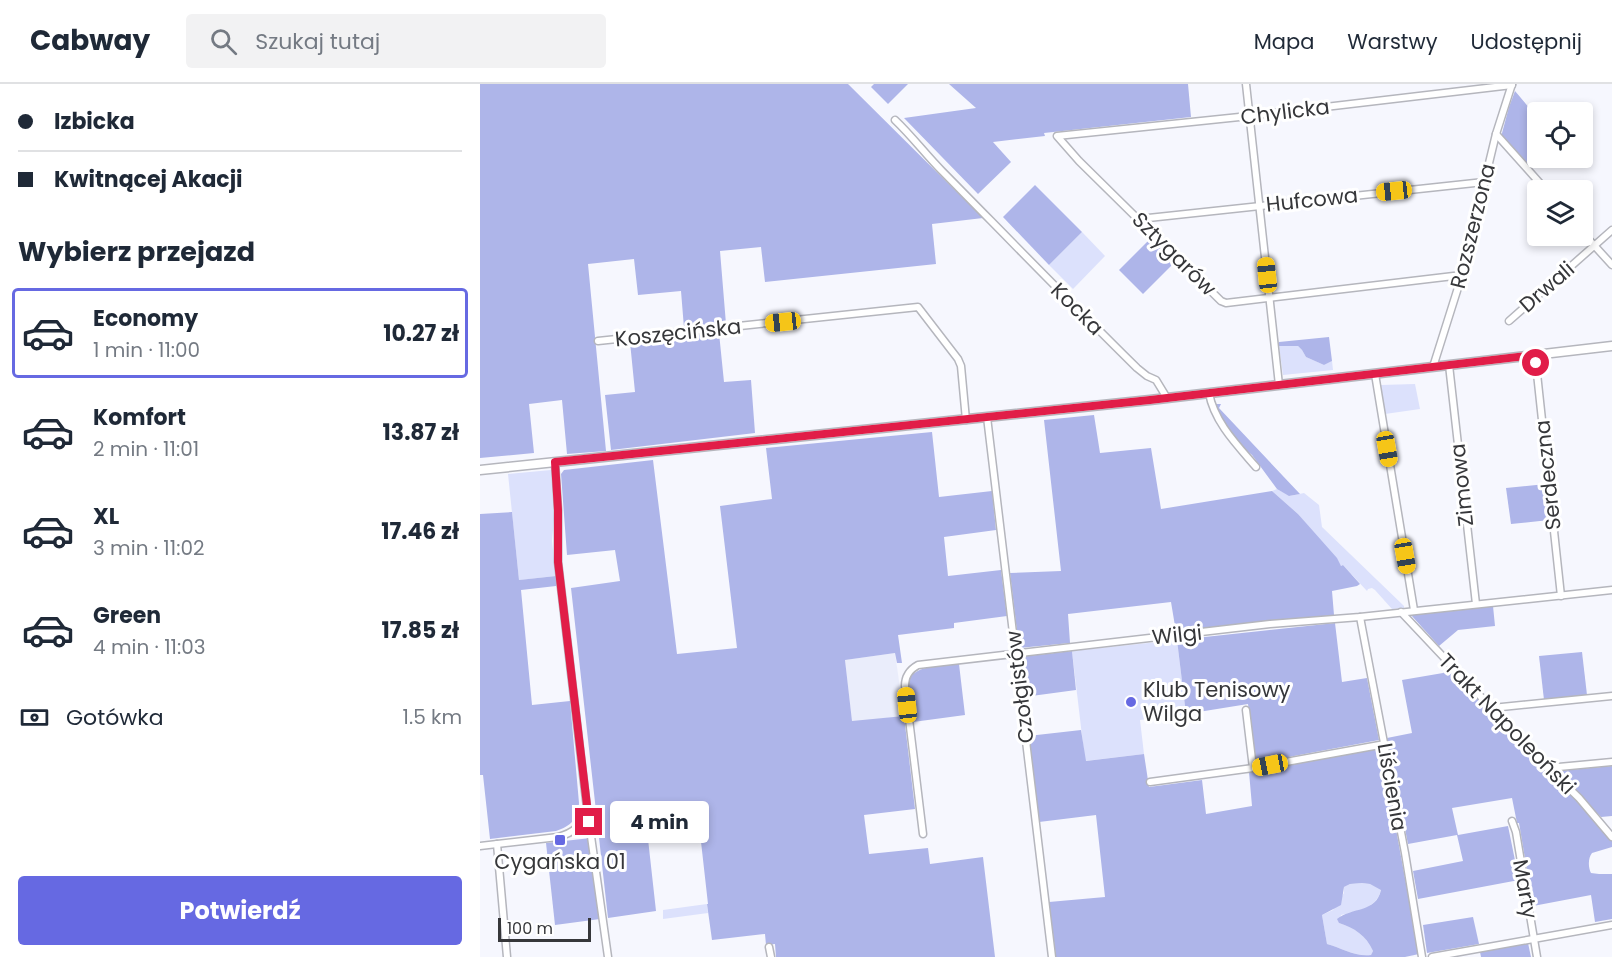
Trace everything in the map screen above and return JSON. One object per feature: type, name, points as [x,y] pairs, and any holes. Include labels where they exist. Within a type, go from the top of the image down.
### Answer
[{"type":"street","points":[[1246,84],[1279,385]]},
{"type":"street","name":"Chylicka","points":[[1058,136],[1512,85]]},
{"type":"street","name":"Rozszerzona","points":[[1433,367],[1462,275],[1496,134],[1512,85]]},
{"type":"street","name":"Kocka","points":[[895,120],[1045,277],[1137,368],[1155,380],[1167,398]]},
{"type":"street","points":[[1496,134],[1537,180]]},
{"type":"street","name":"Sztygarów","points":[[1058,136],[1079,161],[1221,301],[1226,303],[1462,275]]},
{"type":"street","name":"Hufcowa","points":[[1139,219],[1484,182]]},
{"type":"street","name":"Drwali","points":[[1509,321],[1612,230]]},
{"type":"street","points":[[1594,246],[1612,265]]},
{"type":"street","name":"Koszęcińska","points":[[598,342],[918,307],[958,358],[961,366],[966,420]]},
{"type":"street","points":[[480,470],[1167,398],[1612,346]]},
{"type":"street","name":"Serdeczna","points":[[1535,355],[1561,596]]},
{"type":"street","name":"Zimowa","points":[[1449,365],[1476,604]]},
{"type":"street","points":[[1375,374],[1414,610]]},
{"type":"street","points":[[1209,393],[1210,401],[1219,419],[1256,467]]},
{"type":"street","name":"Czołgistów","points":[[987,417],[1052,957]]},
{"type":"street","points":[[555,462],[558,562],[587,808],[608,957]]},
{"type":"street","name":"Wilgi","points":[[922,834],[905,686],[906,676],[918,665],[1258,626],[1612,590]]},
{"type":"street","name":"Trakt Napoleoński","points":[[1401,612],[1579,798],[1612,837]]},
{"type":"street","name":"Liścienia","points":[[1360,617],[1422,957]]},
{"type":"street","points":[[1492,708],[1612,696]]},
{"type":"street","points":[[1246,710],[1253,768]]},
{"type":"street","points":[[1150,782],[1253,768],[1384,744]]},
{"type":"street","points":[[1548,768],[1612,762]]},
{"type":"street","points":[[480,846],[569,834],[584,820],[587,808]]},
{"type":"street","name":"Marty","points":[[1512,821],[1516,832],[1537,957]]},
{"type":"street","points":[[496,844],[507,957]]},
{"type":"street","points":[[1432,957],[1612,925]]},
{"type":"street","points":[[769,946],[771,957]]},
{"type":"shaded area","points":[[480,84],[848,84],[983,218],[932,224],[936,264],[765,282],[761,247],[720,251],[726,324],[684,328],[681,291],[638,295],[634,259],[588,264],[606,451],[567,454],[562,400],[529,404],[534,453],[480,458]]},
{"type":"shaded area","points":[[874,84],[908,84],[888,104],[871,87]]},
{"type":"shaded area","points":[[949,84],[1188,84],[1191,117],[1044,133],[1045,136],[993,142],[1011,162],[978,194],[904,118],[976,108]]},
{"type":"shaded area","points":[[1515,91],[1527,105],[1527,166],[1501,137]]},
{"type":"shaded area","points":[[1035,185],[1082,232],[1049,265],[1003,217]]},
{"type":"shaded area","points":[[1082,232],[1105,256],[1073,289],[1049,265]]},
{"type":"shaded area","points":[[1152,237],[1176,261],[1143,294],[1119,270]]},
{"type":"shaded area","points":[[719,333],[724,382],[751,380],[755,433],[611,450],[605,395],[635,392],[630,342]]},
{"type":"shaded area","points":[[1329,337],[1332,361],[1324,365],[1306,357],[1298,346],[1279,346],[1279,342]]},
{"type":"shaded area","points":[[1279,346],[1298,346],[1306,357],[1324,365],[1332,361],[1333,370],[1283,375]]},
{"type":"shaded area","points":[[1415,384],[1420,409],[1385,414],[1381,385]]},
{"type":"shaded area","points":[[1214,404],[1221,404],[1219,408],[1300,494],[1289,496],[1277,489],[1252,455],[1242,447],[1216,411]]},
{"type":"shaded area","points":[[1094,415],[1100,453],[1151,448],[1161,509],[1272,491],[1298,514],[1337,558],[1341,566],[1343,565],[1360,584],[1332,591],[1334,615],[1176,632],[1171,602],[1068,614],[1070,643],[1019,648],[1010,573],[1061,571],[1044,420]]},
{"type":"shaded area","points":[[932,432],[939,497],[992,491],[996,530],[944,537],[948,576],[1001,570],[1007,616],[954,623],[954,628],[898,635],[902,663],[897,663],[895,653],[845,660],[852,721],[904,716],[915,809],[864,815],[869,854],[928,848],[930,864],[983,857],[995,957],[776,957],[775,944],[766,945],[765,934],[712,940],[699,824],[647,830],[656,911],[608,918],[571,588],[620,581],[615,550],[567,555],[561,474],[564,470],[653,460],[677,654],[737,648],[720,506],[772,499],[766,448]]},
{"type":"shaded area","points":[[551,470],[554,519],[552,541],[556,576],[519,580],[508,474]]},
{"type":"shaded area","points":[[1546,484],[1549,520],[1511,524],[1506,488]]},
{"type":"shaded area","points":[[1277,489],[1290,496],[1304,493],[1319,505],[1322,527],[1404,608],[1392,609],[1375,590],[1372,588],[1367,591],[1343,565],[1341,566],[1298,514],[1272,491]]},
{"type":"shaded area","points":[[512,512],[519,580],[556,576],[556,586],[521,590],[532,705],[570,701],[579,803],[575,818],[561,829],[490,839],[483,775],[480,775],[480,514]]},
{"type":"shaded area","points":[[1493,606],[1495,626],[1458,630],[1439,646],[1411,615]]},
{"type":"shaded area","points":[[1335,623],[1342,682],[1367,678],[1379,740],[1256,763],[1248,704],[1186,714],[1177,640]]},
{"type":"shaded area","name":"Klub Tenisowy Wilga","points":[[1177,640],[1186,714],[1140,720],[1144,754],[1085,761],[1072,651]]},
{"type":"shaded area","points":[[1072,651],[1076,690],[1024,697],[1019,657]]},
{"type":"shaded area","points":[[1582,652],[1587,695],[1544,700],[1539,656]]},
{"type":"shaded area","points":[[895,653],[904,716],[852,722],[845,660]]},
{"type":"shaded area","points":[[959,664],[965,715],[913,722],[908,680],[924,668]]},
{"type":"shaded area","points":[[1449,669],[1548,772],[1612,766],[1612,816],[1601,817],[1582,798],[1577,802],[1612,839],[1612,847],[1592,853],[1589,868],[1591,873],[1612,874],[1612,919],[1595,922],[1591,895],[1533,906],[1519,823],[1517,823],[1512,798],[1452,808],[1458,835],[1508,826],[1519,880],[1418,899],[1413,871],[1463,861],[1457,835],[1408,844],[1387,738],[1412,733],[1402,680],[1443,673]]},
{"type":"shaded area","points":[[1081,730],[1086,761],[1144,754],[1149,787],[1202,780],[1206,814],[1252,806],[1249,772],[1381,748],[1419,954],[1405,957],[1056,957],[1049,902],[1105,897],[1096,815],[1039,822],[1028,736]],"holes":[[[1350,884],[1370,884],[1381,890],[1374,903],[1337,919],[1339,923],[1363,936],[1373,951],[1371,955],[1354,953],[1327,944],[1322,915],[1341,905],[1344,887]]]},
{"type":"shaded area","points":[[591,838],[600,919],[555,925],[546,843]]},
{"type":"shaded area","points":[[1362,883],[1381,889],[1376,901],[1366,908],[1341,915],[1339,923],[1363,936],[1373,951],[1371,955],[1354,953],[1327,944],[1322,915],[1333,910],[1344,893],[1344,887]]},
{"type":"shaded area","points":[[707,904],[708,913],[663,919],[663,910]]},
{"type":"shaded area","points":[[1473,917],[1479,944],[1427,953],[1423,925]]},
{"type":"shaded area","points":[[1528,943],[1531,957],[1481,957],[1480,952]]},
{"type":"place","name":"Klub Tenisowy Wilga","points":[[1131,702]]},
{"type":"place","name":"Cygańska 01","points":[[560,840]]},
{"type":"route","points":[[589,822],[558,562],[555,462],[1150,400],[1535,355],[1536,363]]}]
